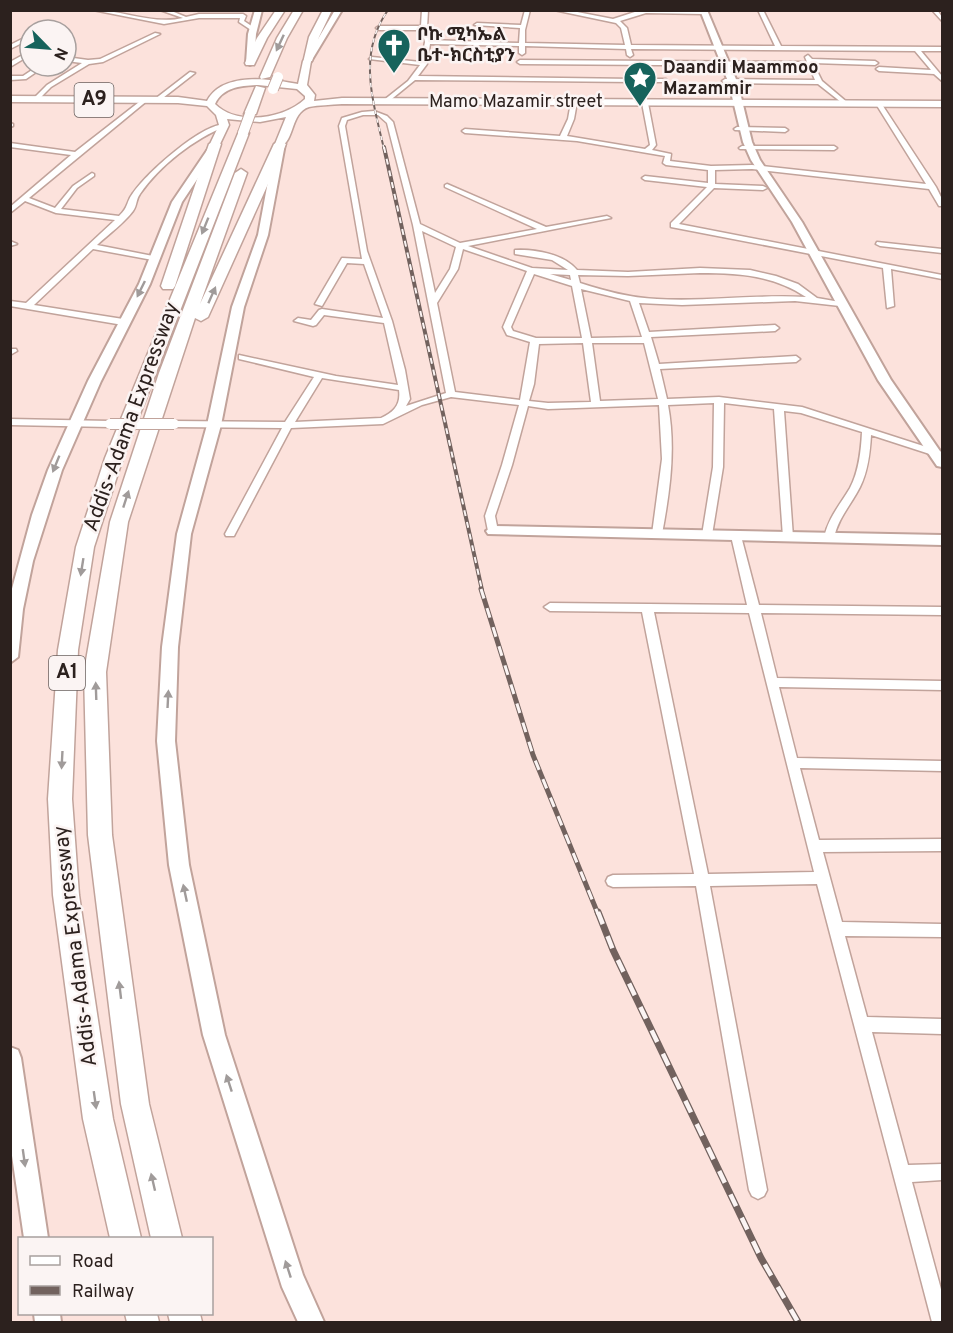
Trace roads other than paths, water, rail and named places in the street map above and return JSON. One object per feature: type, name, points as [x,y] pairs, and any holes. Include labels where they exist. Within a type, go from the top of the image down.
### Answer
[{"type":"highway","points":[[250,63],[262,38],[281,10]]},
{"type":"highway","name":"Addis-Adama Expressway","points":[[166,1237],[135,1104],[100,835],[95,672],[119,522],[256,114],[260,88],[282,38],[299,10]]},
{"type":"highway","name":"Addis-Adama Expressway","points":[[124,1237],[98,1119],[66,895],[60,799],[68,650],[85,547],[114,458],[149,363],[256,114],[278,77],[294,38],[310,10]]},
{"type":"highway","points":[[307,61],[314,37],[328,10]]},
{"type":"highway","points":[[149,363],[157,323],[175,263],[215,144]]},
{"type":"highway","points":[[171,363],[203,314],[280,144]]},
{"type":"main road","points":[[307,61],[302,85],[308,93]]},
{"type":"main road","points":[[250,63],[245,77],[218,93],[210,104],[221,114],[255,119],[342,101]]},
{"type":"main road","points":[[230,87],[275,82],[342,101]]},
{"type":"main road","name":"A9","points":[[178,100],[218,93]]},
{"type":"main road","points":[[280,144],[290,118],[302,108],[308,93]]},
{"type":"main road","name":"A9","points":[[10,99],[178,100],[210,104]]},
{"type":"main road","name":"Mamo Mazamir street","points":[[342,101],[942,104]]},
{"type":"main road","points":[[221,114],[256,114]]},
{"type":"main road","points":[[215,144],[256,114]]},
{"type":"street","points":[[95,10],[151,21],[178,21],[242,14]]},
{"type":"street","points":[[162,10],[189,18]]},
{"type":"street","points":[[224,10],[242,14]]},
{"type":"street","points":[[250,63],[253,29],[259,10]]},
{"type":"street","points":[[307,61],[339,10]]},
{"type":"street","points":[[386,101],[413,78],[424,64],[428,42],[424,28],[425,10]]},
{"type":"street","points":[[520,79],[523,27],[528,10]]},
{"type":"street","points":[[556,10],[614,21],[624,28],[645,103],[653,145],[648,150]]},
{"type":"street","points":[[760,10],[779,48]]},
{"type":"street","points":[[934,10],[942,20]]},
{"type":"street","points":[[614,21],[645,11],[700,11],[728,81],[746,148],[763,188],[794,232],[810,248]]},
{"type":"street","points":[[242,14],[242,21],[253,29]]},
{"type":"street","points":[[477,25],[523,27]]},
{"type":"street","points":[[379,28],[424,28]]},
{"type":"street","points":[[78,61],[101,61],[157,34]]},
{"type":"street","points":[[428,42],[628,47],[942,49]]},
{"type":"street","points":[[804,48],[819,82],[846,104]]},
{"type":"street","points":[[864,49],[886,79]]},
{"type":"street","points":[[917,49],[942,79]]},
{"type":"street","points":[[372,59],[424,64]]},
{"type":"street","points":[[34,99],[49,86],[88,62]]},
{"type":"street","points":[[520,62],[874,63]]},
{"type":"street","points":[[928,62],[942,63]]},
{"type":"street","points":[[879,69],[936,72]]},
{"type":"street","points":[[157,100],[192,73]]},
{"type":"street","points":[[413,78],[666,81]]},
{"type":"street","points":[[728,81],[819,82]]},
{"type":"street","points":[[10,211],[76,154],[145,100]]},
{"type":"street","points":[[563,137],[571,119],[574,102]]},
{"type":"street","points":[[879,104],[942,204]]},
{"type":"street","points":[[397,416],[405,399],[404,388],[388,321],[367,262],[342,126],[344,119],[371,112],[385,115],[390,122],[417,225],[451,394]]},
{"type":"street","points":[[29,306],[122,219],[134,204],[135,194],[186,145],[214,128],[256,114]]},
{"type":"street","points":[[740,129],[785,130]]},
{"type":"street","points":[[465,131],[563,137],[648,150],[669,155],[666,163],[711,168],[756,168],[932,187]]},
{"type":"street","points":[[10,657],[13,615],[44,495],[72,424],[155,259],[177,203],[215,144]]},
{"type":"street","points":[[280,144],[263,235],[238,307],[214,425],[184,534],[170,647],[166,741],[179,865],[214,1035],[291,1278],[310,1323]]},
{"type":"street","points":[[10,145],[76,154]]},
{"type":"street","points":[[746,148],[834,148]]},
{"type":"street","points":[[711,168],[712,186],[674,225],[810,248],[887,267],[942,277]]},
{"type":"street","points":[[756,168],[803,232],[840,304],[899,406],[940,457]]},
{"type":"street","points":[[56,211],[75,187],[92,175]]},
{"type":"street","points":[[645,178],[712,186],[763,188]]},
{"type":"street","points":[[447,186],[544,230]]},
{"type":"street","points":[[26,199],[56,211],[122,219]]},
{"type":"street","points":[[460,245],[607,218]]},
{"type":"street","points":[[417,225],[460,245],[578,286],[634,300],[662,302],[814,299],[840,304]]},
{"type":"street","points":[[880,244],[942,251]]},
{"type":"street","points":[[433,303],[453,275],[458,263],[460,245]]},
{"type":"street","points":[[93,246],[155,259]]},
{"type":"street","points":[[518,252],[567,263],[574,273],[587,339],[596,404]]},
{"type":"street","points":[[319,304],[345,260],[367,262]]},
{"type":"street","points":[[887,267],[890,306]]},
{"type":"street","points":[[532,270],[574,273],[729,270],[750,272],[802,289],[814,299]]},
{"type":"street","points":[[532,270],[507,330],[535,341],[646,337],[775,328]]},
{"type":"street","points":[[634,300],[655,367],[663,402],[667,447],[666,476],[657,534]]},
{"type":"street","points":[[10,303],[123,322]]},
{"type":"street","points":[[298,321],[313,323],[322,312],[388,321]]},
{"type":"street","points":[[535,341],[529,384],[507,465],[490,516],[492,531],[942,540]]},
{"type":"street","points":[[242,357],[320,375],[404,388]]},
{"type":"street","points":[[655,367],[796,360]]},
{"type":"street","points":[[230,534],[288,425],[320,375]]},
{"type":"street","points":[[10,422],[288,425],[383,421],[419,403],[451,394],[522,405],[720,400],[802,410],[867,430],[940,457]]},
{"type":"street","points":[[707,535],[718,467],[720,400]]},
{"type":"street","points":[[779,407],[788,537]]},
{"type":"street","points":[[829,538],[831,521],[858,482],[864,462],[867,430]]},
{"type":"street","points":[[736,536],[756,608],[792,764],[941,1323]]},
{"type":"street","points":[[550,607],[942,611]]},
{"type":"street","points":[[647,608],[702,880],[758,1190]]},
{"type":"street","points":[[773,682],[942,685]]},
{"type":"street","points":[[792,764],[942,766]]},
{"type":"street","points":[[814,846],[942,845]]},
{"type":"street","points":[[613,881],[823,878]]},
{"type":"street","points":[[836,929],[942,930]]},
{"type":"street","points":[[862,1024],[942,1026]]},
{"type":"street","points":[[10,1058],[36,1237]]},
{"type":"street","points":[[902,1174],[942,1172]]},
{"type":"railway","points":[[384,149],[372,96],[370,61],[378,27],[388,10]]},
{"type":"railway","points":[[384,147],[482,590]]},
{"type":"railway","points":[[481,589],[533,755],[598,914]]},
{"type":"railway","points":[[598,912],[613,950],[761,1258],[798,1322]]},
{"type":"place","name":"ቦኩ ሚካኤል ቤተ-ክርስቲያን","points":[[394,74]]},
{"type":"place","name":"Daandii Maammoo Mazammir","points":[[640,107]]}]
